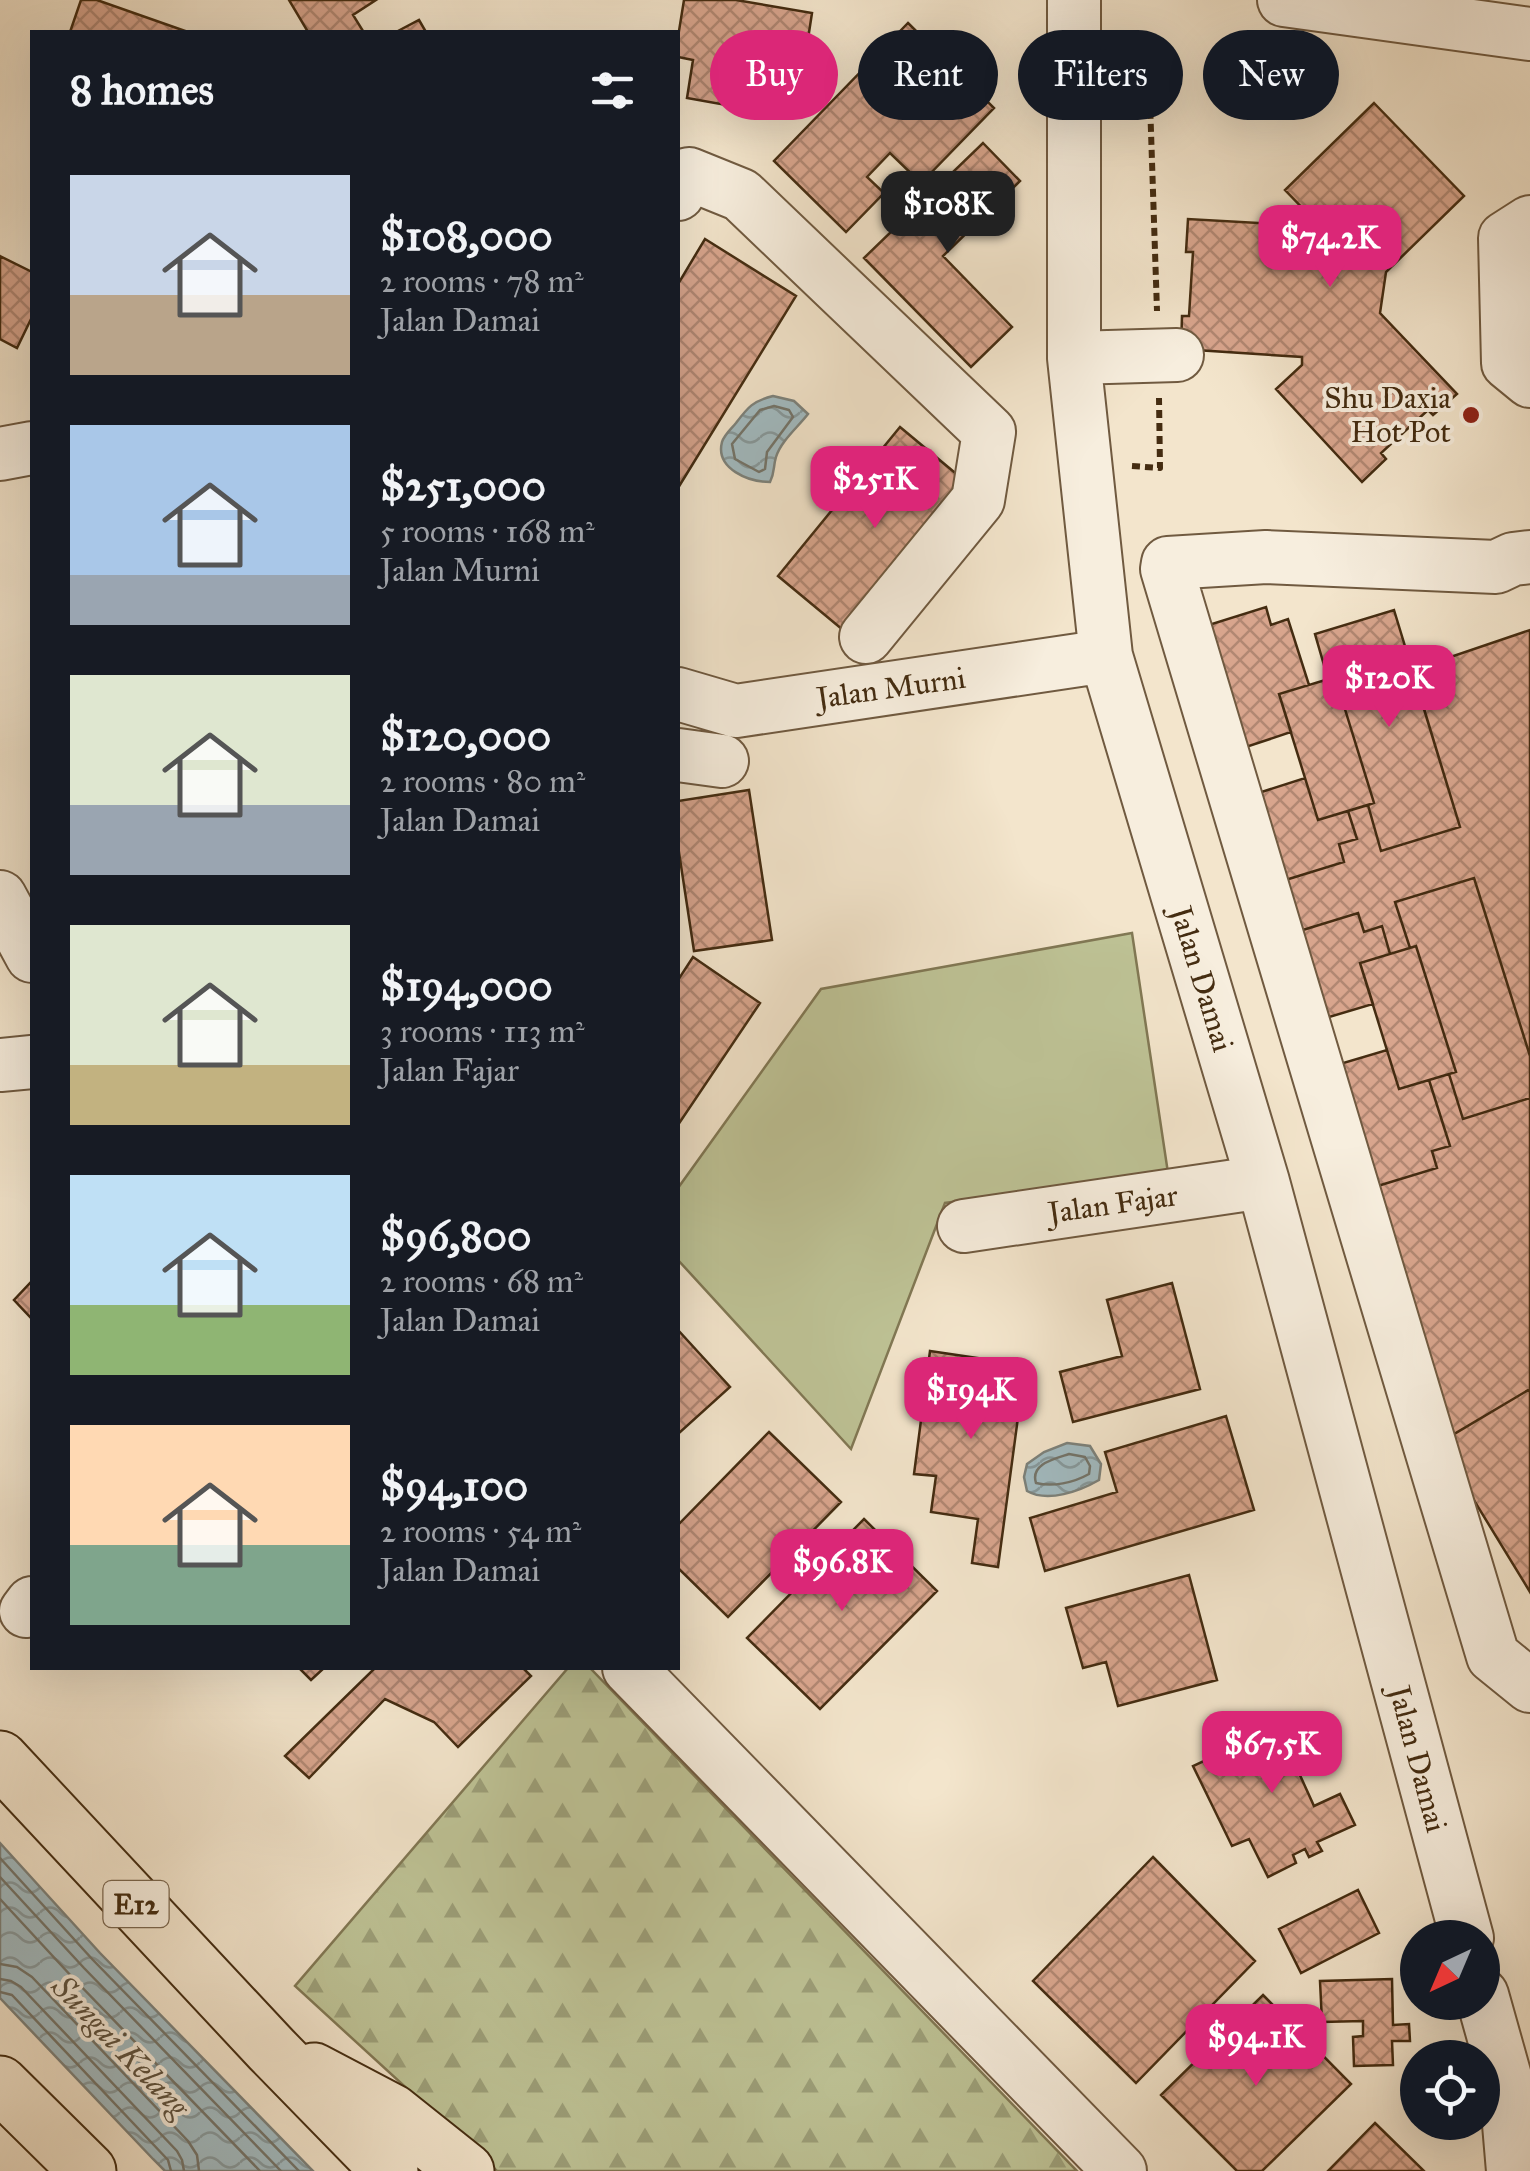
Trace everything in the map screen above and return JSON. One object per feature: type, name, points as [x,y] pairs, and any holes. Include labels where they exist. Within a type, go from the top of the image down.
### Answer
[{"type":"highway","name":"E12","points":[[0,1759],[390,2171]]},
{"type":"highway","points":[[271,2049],[392,2112],[466,2171]]},
{"type":"highway","points":[[0,2084],[88,2171]]},
{"type":"street","name":"Jalan Damai","points":[[1074,0],[1074,358],[1106,656],[1262,1182],[1462,1920]]},
{"type":"street","points":[[1284,0],[1530,34]]},
{"type":"street","points":[[680,190],[689,174],[741,196],[989,432],[978,500],[866,638]]},
{"type":"street","points":[[1530,222],[1505,238],[1508,363],[1530,381]]},
{"type":"street","points":[[1074,358],[1168,355]]},
{"type":"street","points":[[0,454],[30,448]]},
{"type":"street","points":[[1522,558],[1496,550],[1241,541],[1233,558],[1168,562],[1167,569],[1493,1656],[1530,1686]]},
{"type":"street","name":"Jalan Murni","points":[[680,695],[736,711],[1106,656]]},
{"type":"street","points":[[0,896],[30,952]]},
{"type":"street","points":[[0,1065],[30,1062]]},
{"type":"street","name":"Jalan Fajar","points":[[964,1226],[1262,1182]]},
{"type":"street","points":[[631,1670],[1120,2171]]},
{"type":"street","points":[[1489,2020],[1505,2077],[1512,2171]]},
{"type":"path","points":[[1152,120],[1168,355]]},
{"type":"green space","points":[[1132,933],[1168,1173],[945,1203],[851,1449],[680,1262],[680,1185],[821,989]]},
{"type":"green space","points":[[566,1670],[592,1670],[1077,2171],[497,2171],[295,1986]]},
{"type":"water","points":[[773,396],[794,401],[808,414],[778,451],[770,482],[736,472],[721,451],[726,434],[748,409]]},
{"type":"water","points":[[1067,1443],[1090,1446],[1101,1464],[1099,1480],[1054,1496],[1027,1491],[1027,1464]]},
{"type":"water","name":"Sungai Kelang","points":[[0,1843],[100,1953],[313,2171],[165,2171],[153,2159],[0,1998]]},
{"type":"building","points":[[81,0],[97,0],[182,30],[71,30]]},
{"type":"building","points":[[289,0],[376,0],[353,15],[362,30],[307,30]]},
{"type":"building","points":[[684,0],[736,0],[812,13],[809,30],[710,30],[710,102],[687,98],[693,60],[680,57]]},
{"type":"building","points":[[419,20],[425,30],[400,30]]},
{"type":"building","points":[[858,74],[858,120],[982,120],[921,183],[890,153],[867,177],[884,193],[846,232],[774,161],[814,120],[838,120],[838,95]]},
{"type":"building","points":[[1374,103],[1464,196],[1386,272],[1380,313],[1457,394],[1433,415],[1428,410],[1381,453],[1386,459],[1362,482],[1276,389],[1302,365],[1302,357],[1181,349],[1182,316],[1189,316],[1193,252],[1186,252],[1188,219],[1309,226],[1310,216],[1285,190]]},
{"type":"building","points":[[983,143],[1020,181],[943,256],[1012,327],[971,367],[864,258]]},
{"type":"building","points":[[705,239],[796,296],[680,485],[680,281]]},
{"type":"building","points":[[0,256],[30,271],[30,321],[17,348],[0,339]]},
{"type":"building","points":[[900,427],[972,487],[849,635],[778,576]]},
{"type":"building","points":[[1266,607],[1271,625],[1288,619],[1309,685],[1279,694],[1291,732],[1237,750],[1199,628]]},
{"type":"building","points":[[1394,610],[1460,827],[1381,851],[1368,805],[1374,803],[1335,677],[1328,679],[1315,634]]},
{"type":"building","points":[[1530,630],[1530,1056],[1474,878],[1395,902],[1410,948],[1390,954],[1382,926],[1364,932],[1358,913],[1293,933],[1279,882],[1344,862],[1339,844],[1357,839],[1348,811],[1368,805],[1381,851],[1460,827],[1412,670]]},
{"type":"building","points":[[1335,677],[1374,803],[1318,820],[1279,694]]},
{"type":"building","points":[[1305,778],[1318,820],[1348,811],[1357,839],[1339,844],[1344,862],[1279,882],[1252,795]]},
{"type":"building","points":[[749,790],[772,940],[694,951],[680,859],[680,801]]},
{"type":"building","points":[[1474,878],[1530,1056],[1530,1098],[1463,1119],[1449,1074],[1456,1072],[1416,946],[1410,948],[1395,902]]},
{"type":"building","points":[[1358,913],[1364,932],[1382,926],[1390,954],[1360,963],[1373,1004],[1319,1020],[1293,933]]},
{"type":"building","points":[[1416,946],[1456,1072],[1399,1089],[1360,963]]},
{"type":"building","points":[[693,957],[760,1003],[680,1122],[680,977]]},
{"type":"building","points":[[1387,1050],[1399,1089],[1429,1080],[1450,1146],[1432,1151],[1437,1168],[1371,1188],[1333,1066]]},
{"type":"building","points":[[1449,1074],[1463,1119],[1530,1098],[1530,1389],[1439,1443],[1371,1188],[1437,1168],[1432,1151],[1450,1146],[1429,1080]]},
{"type":"building","points":[[30,1283],[30,1317],[14,1300]]},
{"type":"building","points":[[1172,1283],[1200,1389],[1073,1422],[1060,1372],[1122,1356],[1107,1300]]},
{"type":"building","points":[[680,1332],[730,1387],[680,1432]]},
{"type":"building","points":[[930,1351],[1025,1365],[998,1567],[972,1563],[978,1519],[931,1512],[936,1476],[914,1474]]},
{"type":"building","points":[[1530,1389],[1530,1592],[1439,1443]]},
{"type":"building","points":[[1226,1416],[1254,1510],[1045,1571],[1030,1518],[1117,1492],[1105,1452]]},
{"type":"building","points":[[769,1432],[841,1502],[728,1617],[680,1570],[680,1523]]},
{"type":"building","points":[[864,1519],[937,1591],[820,1709],[747,1638]]},
{"type":"building","points":[[1189,1575],[1217,1680],[1118,1706],[1106,1662],[1083,1668],[1066,1608]]},
{"type":"building","points":[[301,1670],[322,1670],[311,1680]]},
{"type":"building","points":[[373,1670],[525,1670],[531,1676],[458,1747],[434,1722],[385,1699],[309,1778],[285,1756]]},
{"type":"building","points":[[1302,1715],[1324,1761],[1299,1773],[1314,1806],[1340,1794],[1355,1825],[1317,1842],[1322,1851],[1309,1857],[1305,1849],[1293,1855],[1296,1863],[1268,1877],[1249,1839],[1232,1846],[1193,1766]]},
{"type":"building","points":[[1153,1857],[1255,1961],[1136,2083],[1033,1981]]},
{"type":"building","points":[[1358,1890],[1379,1933],[1301,1973],[1279,1929]]},
{"type":"building","points":[[1392,1979],[1393,2025],[1409,2024],[1410,2040],[1392,2041],[1393,2065],[1354,2066],[1353,2037],[1363,2036],[1363,2021],[1322,2022],[1320,1981]]},
{"type":"building","points":[[1263,1995],[1351,2084],[1262,2171],[1237,2171],[1161,2095]]},
{"type":"building","points":[[1375,2123],[1424,2171],[1328,2171]]},
{"type":"place","name":"Shu Daxia Hot Pot","points":[[1471,415]]}]
